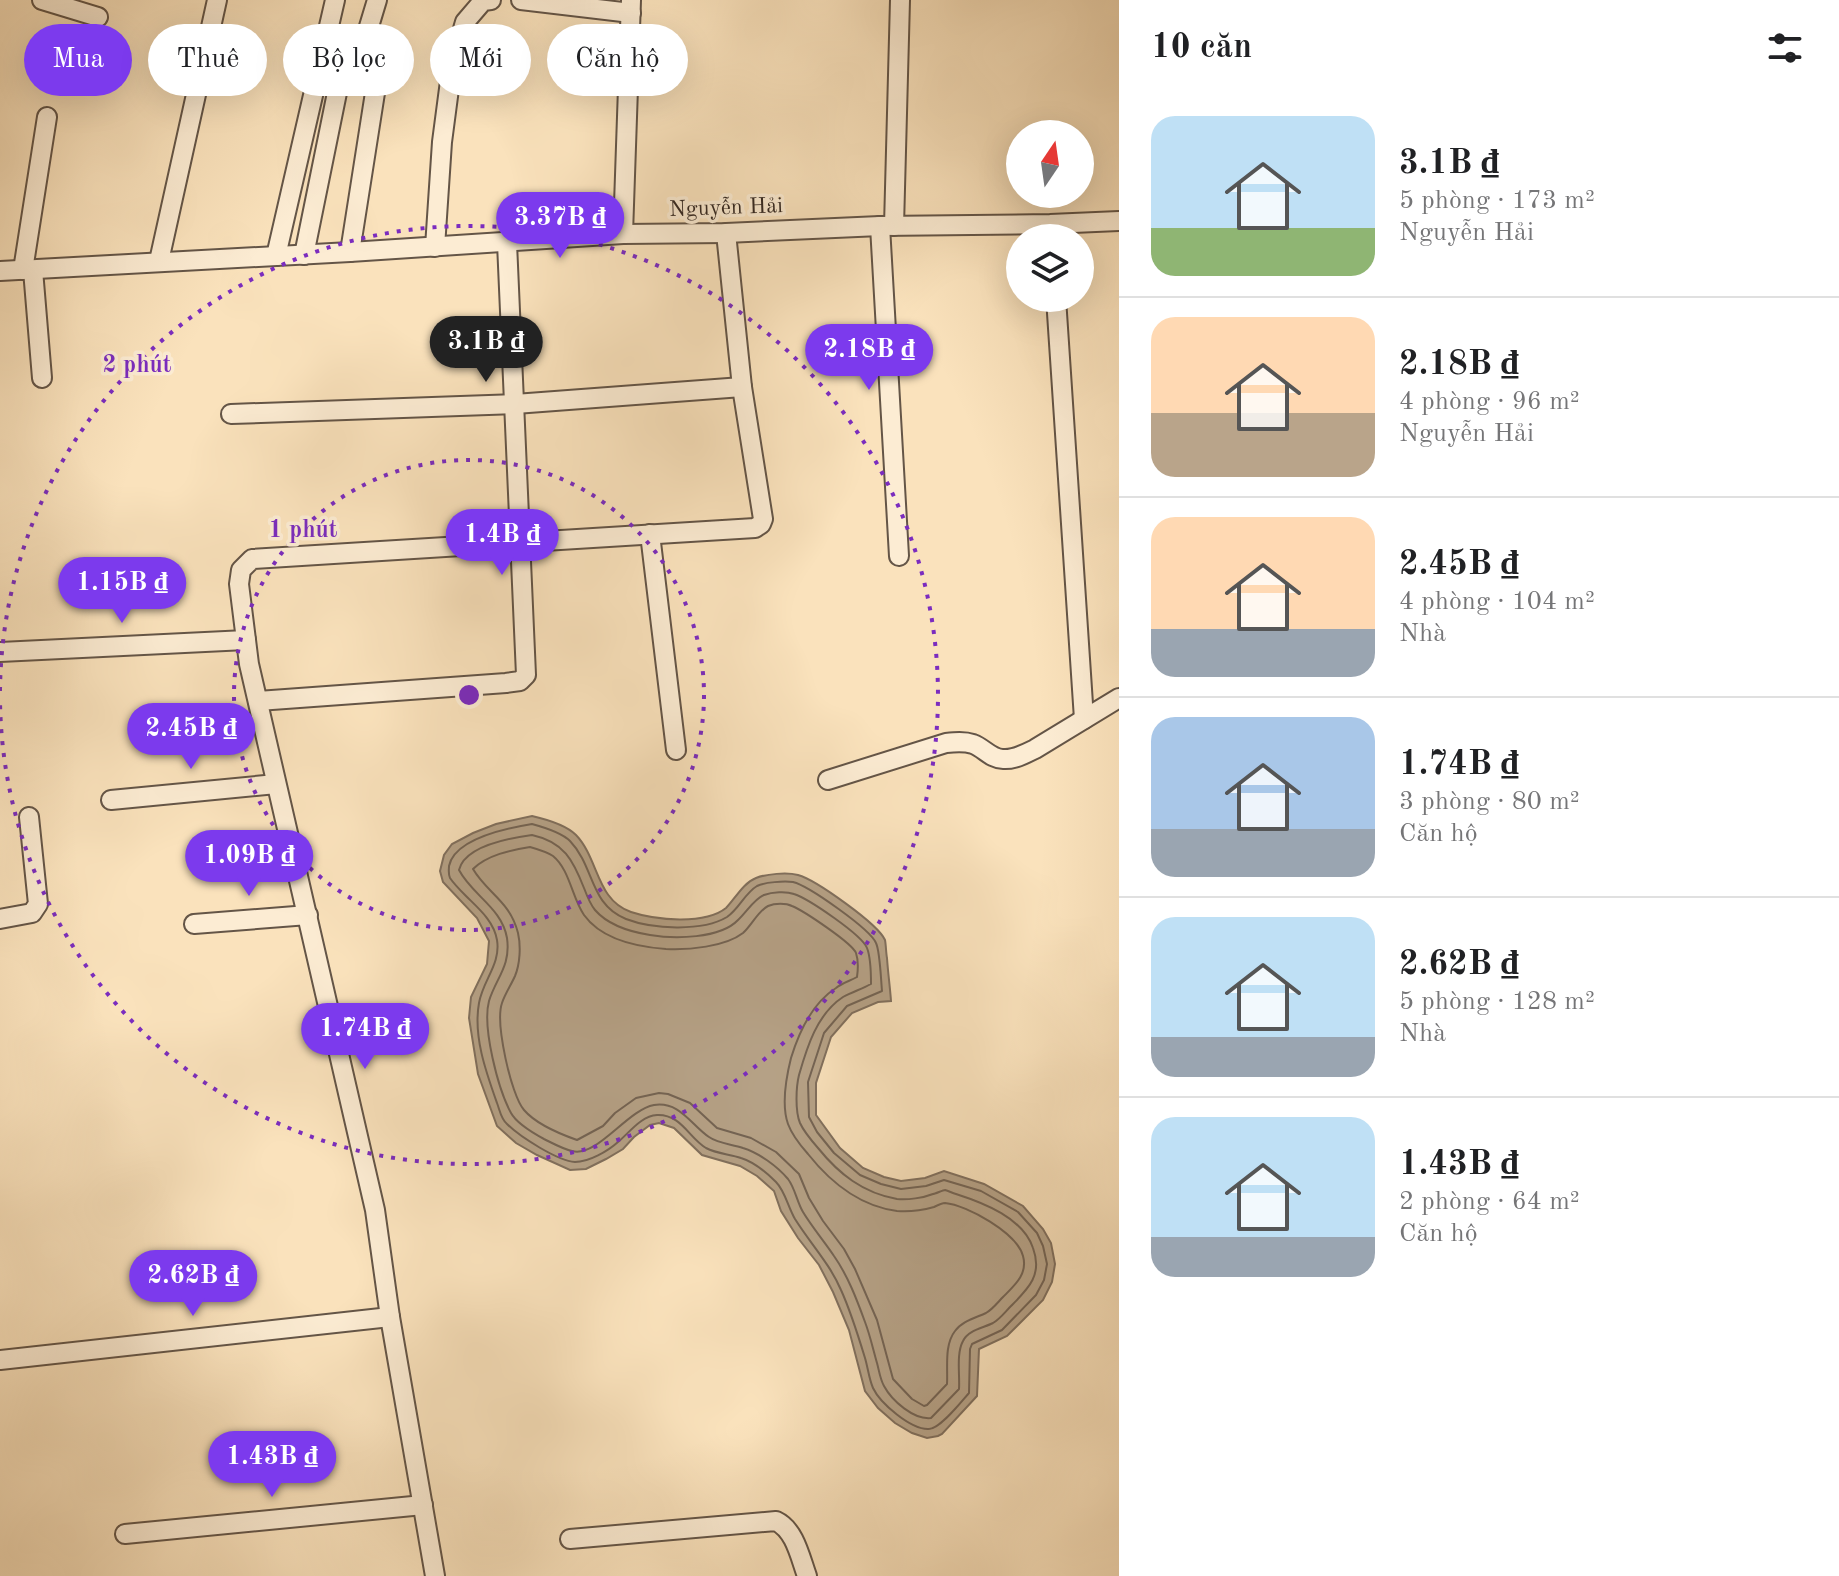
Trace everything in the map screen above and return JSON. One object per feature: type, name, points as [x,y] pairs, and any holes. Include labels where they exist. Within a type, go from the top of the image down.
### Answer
[{"type":"street","points":[[42,0],[98,17]]},
{"type":"street","points":[[159,261],[217,0]]},
{"type":"street","points":[[276,256],[335,0]]},
{"type":"street","points":[[304,255],[341,73],[348,59],[364,43],[377,0]]},
{"type":"street","points":[[435,247],[442,142],[452,66],[465,22],[483,1],[491,0]]},
{"type":"street","points":[[521,0],[631,6],[623,234]]},
{"type":"street","points":[[899,556],[887,226],[900,0]]},
{"type":"street","points":[[350,252],[374,96]]},
{"type":"street","points":[[42,378],[28,270],[47,117]]},
{"type":"street","name":"Nguyễn Hải","points":[[1094,225],[1119,221]]},
{"type":"street","name":"Nguyễn Hải","points":[[0,271],[623,234],[887,226],[1006,230]]},
{"type":"street","points":[[435,1576],[390,1317],[375,1210],[249,664],[239,584],[241,570],[252,559],[755,528],[761,524],[763,519],[742,387],[726,233]]},
{"type":"street","points":[[258,701],[506,683],[524,679],[527,666],[507,243]]},
{"type":"street","points":[[1057,312],[1084,719]]},
{"type":"street","points":[[231,414],[515,404],[742,387]]},
{"type":"street","points":[[650,534],[676,750]]},
{"type":"street","points":[[0,652],[246,640]]},
{"type":"street","points":[[828,780],[946,743],[974,745],[1005,760],[1020,756],[1119,698]]},
{"type":"street","points":[[111,800],[276,784]]},
{"type":"street","points":[[0,919],[32,913],[38,904],[29,817]]},
{"type":"street","points":[[194,924],[308,915]]},
{"type":"street","points":[[0,1360],[390,1317]]},
{"type":"street","points":[[125,1534],[423,1505]]},
{"type":"street","points":[[570,1539],[776,1521],[785,1525],[791,1534],[807,1576]]},
{"type":"water","points":[[532,816],[572,831],[584,845],[604,889],[620,906],[631,912],[666,919],[706,917],[726,908],[751,880],[765,875],[793,874],[846,903],[885,940],[891,1001],[878,1002],[852,1013],[831,1037],[816,1083],[816,1115],[840,1148],[863,1168],[901,1181],[925,1178],[944,1171],[984,1184],[1023,1206],[1051,1243],[1055,1264],[1052,1282],[1043,1300],[1007,1336],[979,1349],[977,1396],[942,1434],[927,1438],[912,1433],[878,1408],[865,1391],[849,1330],[833,1292],[819,1265],[781,1211],[774,1191],[757,1176],[740,1166],[702,1155],[674,1128],[659,1123],[650,1125],[623,1149],[606,1159],[586,1169],[570,1170],[516,1143],[497,1126],[478,1074],[469,1018],[471,997],[487,964],[489,941],[477,918],[443,882],[440,871],[444,855],[452,844],[496,824]]}]
